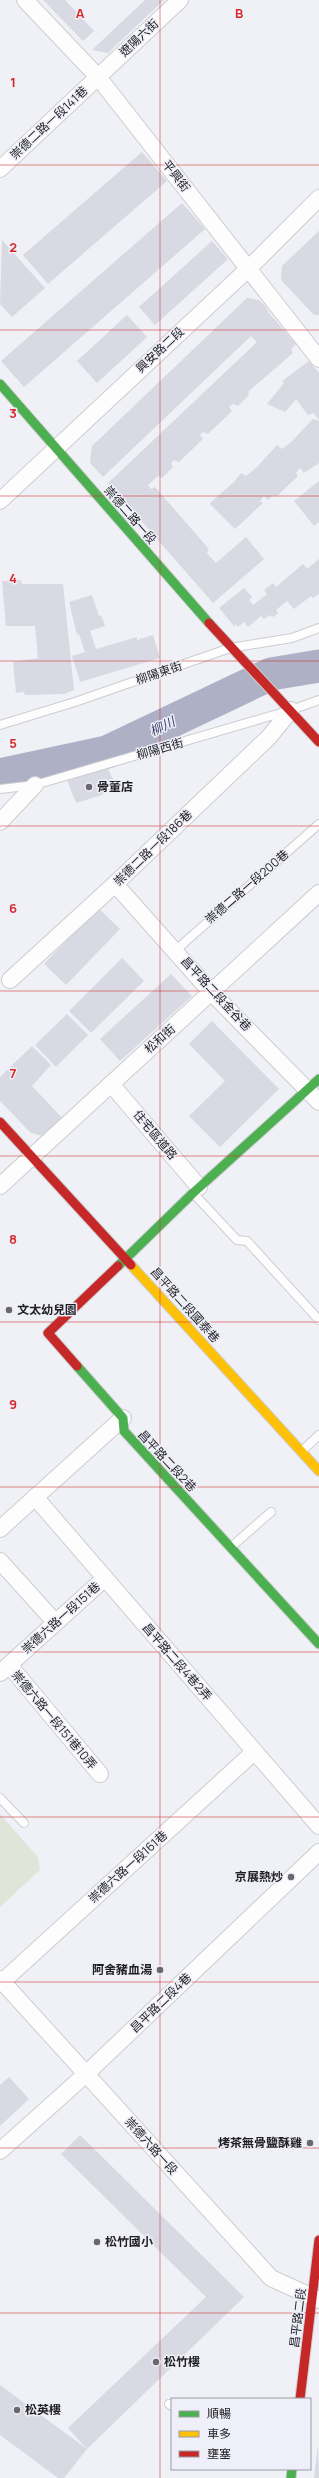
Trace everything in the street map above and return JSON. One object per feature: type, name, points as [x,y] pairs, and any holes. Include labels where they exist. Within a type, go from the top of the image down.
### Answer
[{"type":"street","name":"平興街","points":[[25,0],[98,77],[319,359]]},
{"type":"street","name":"遼陽六街","points":[[98,77],[180,0]]},
{"type":"street","name":"崇德二路一段141巷","points":[[0,169],[98,77]]},
{"type":"street","name":"興安路二段","points":[[0,501],[55,447],[248,269],[319,198]]},
{"type":"street","name":"崇德二路一段","points":[[0,384],[230,648],[278,699],[291,710]]},
{"type":"street","points":[[291,710],[319,742]]},
{"type":"street","name":"崇德二路一段186巷","points":[[10,980],[115,884],[269,737],[291,710]]},
{"type":"street","points":[[0,822],[35,785]]},
{"type":"street","name":"昌平路二段金谷巷","points":[[115,884],[176,950],[211,992],[314,1084],[319,1102]]},
{"type":"street","name":"松和街","points":[[0,1186],[319,893]]},
{"type":"street","name":"住宅區道路","points":[[111,1084],[196,1190]]},
{"type":"street","points":[[124,1257],[314,1084]]},
{"type":"street","name":"昌平路二段國泰巷","points":[[0,1122],[319,1471]]},
{"type":"street","name":"昌平路二段2巷","points":[[124,1257],[48,1333],[123,1418],[124,1431],[319,1644]]},
{"type":"street","points":[[0,1529],[123,1418]]},
{"type":"street","name":"昌平路二段4巷2弄","points":[[35,1497],[319,1826]]},
{"type":"street","points":[[0,1561],[55,1622]]},
{"type":"street","name":"崇德六路一段151巷","points":[[4,1669],[105,1578]]},
{"type":"street","name":"崇德六路一段151巷10弄","points":[[4,1669],[100,1774]]},
{"type":"street","name":"崇德六路一段161巷","points":[[1,1980],[254,1752]]},
{"type":"street","name":"昌平路二段4巷","points":[[0,2151],[86,2074],[319,1852]]},
{"type":"street","name":"崇德六路一段","points":[[1,1980],[271,2278],[316,2299]]},
{"type":"street","name":"昌平路二段","points":[[300,2398],[316,2299],[319,2240]]},
{"type":"lane","name":"柳陽東街","points":[[0,725],[75,702],[230,648],[292,638],[319,628]]},
{"type":"lane","name":"柳陽西街","points":[[0,789],[35,785],[291,710],[319,700]]},
{"type":"lane","name":"崇德二路一段200巷","points":[[176,950],[319,824]]},
{"type":"lane","points":[[196,1190],[237,1240],[247,1241],[319,1320]]},
{"type":"lane","points":[[301,1451],[319,1435]]},
{"type":"lane","points":[[230,1547],[271,1512]]},
{"type":"lane","points":[[0,1798],[24,1823]]},
{"type":"shaded area","points":[[0,1814],[38,1857],[40,1870],[0,1907]]},
{"type":"building","points":[[43,0],[65,0],[94,31],[83,41]]},
{"type":"building","points":[[145,0],[164,0],[108,53],[92,50]]},
{"type":"building","points":[[142,152],[167,181],[48,284],[23,255]]},
{"type":"building","points":[[182,203],[205,229],[24,387],[1,361]]},
{"type":"building","points":[[319,231],[319,315],[314,315],[281,280],[282,266]]},
{"type":"building","points":[[2,240],[45,288],[12,317],[0,304]]},
{"type":"building","points":[[212,241],[228,259],[155,325],[139,307]]},
{"type":"building","points":[[247,298],[259,300],[265,306],[269,313],[296,344],[291,349],[293,353],[248,392],[249,395],[238,406],[233,404],[229,407],[232,411],[208,434],[203,432],[200,435],[203,439],[179,462],[174,460],[171,463],[173,467],[162,478],[158,476],[148,485],[151,489],[155,487],[209,549],[207,553],[216,563],[246,537],[264,559],[213,603],[108,483],[257,342],[251,336],[103,477],[90,463],[92,446]]},
{"type":"building","points":[[127,315],[147,337],[97,383],[77,361]]},
{"type":"building","points":[[309,361],[319,373],[319,420],[314,413],[308,415],[296,399],[285,412],[267,404],[284,383],[282,381]]},
{"type":"building","points":[[313,419],[319,421],[319,463],[304,473],[300,468],[296,473],[298,476],[276,497],[273,495],[268,500],[264,496],[260,501],[263,503],[235,529],[210,504],[211,502],[234,482],[241,473],[246,476],[256,468],[277,445],[282,449],[292,441]]},
{"type":"building","points":[[319,481],[319,522],[314,526],[294,501]]},
{"type":"building","points":[[319,559],[319,594],[313,598],[311,596],[294,609],[287,601],[276,610],[278,613],[275,616],[272,617],[270,615],[264,619],[261,616],[248,627],[244,622],[238,627],[236,624],[234,626],[219,608],[244,588],[252,597],[249,600],[253,605],[267,594],[264,590],[273,583],[276,587],[303,564],[307,569]]},
{"type":"building","points":[[21,580],[22,584],[63,584],[74,690],[64,694],[25,695],[24,692],[16,693],[13,662],[38,658],[35,626],[6,626],[2,581]]},
{"type":"building","points":[[92,595],[99,616],[101,615],[105,626],[90,631],[96,649],[137,637],[137,640],[153,635],[160,658],[80,682],[72,656],[85,652],[79,634],[77,635],[69,602]]},
{"type":"building","name":"骨董店","points":[[106,765],[113,779],[102,795],[76,803],[67,780]]},
{"type":"building","points":[[98,908],[120,929],[66,985],[44,964]]},
{"type":"building","points":[[122,958],[144,981],[91,1033],[69,1011]]},
{"type":"building","points":[[171,974],[192,996],[120,1061],[100,1039]]},
{"type":"building","points":[[67,1014],[88,1035],[56,1067],[35,1045]]},
{"type":"building","points":[[212,1021],[279,1089],[220,1147],[189,1116],[225,1081],[189,1044]]},
{"type":"building","points":[[32,1046],[51,1065],[32,1086],[64,1120],[43,1136],[31,1133],[0,1101],[0,1077]]},
{"type":"building","points":[[9,2077],[29,2099],[0,2126],[0,2085]]},
{"type":"building","points":[[80,2135],[244,2297],[87,2449],[68,2428],[206,2297],[61,2154]]},
{"type":"building","name":"松英樓","points":[[0,2385],[87,2449],[64,2478],[58,2478],[0,2435]]},
{"type":"building","points":[[318,2444],[319,2478],[314,2478]]},
{"type":"waterway","name":"柳川","points":[[0,775],[107,752],[271,674],[319,666]]},
{"type":"traffic: fast","points":[[0,384],[209,623]]},
{"type":"traffic: fast","points":[[118,1266],[193,1193],[319,1079]]},
{"type":"traffic: fast","points":[[77,1366],[123,1418],[124,1431],[319,1644]]},
{"type":"traffic: fast","points":[[291,2478],[292,2470]]},
{"type":"traffic: slow","points":[[131,1265],[319,1471]]},
{"type":"traffic: jam","points":[[209,623],[319,742]]},
{"type":"traffic: jam","points":[[0,1122],[131,1265]]},
{"type":"traffic: jam","points":[[77,1366],[48,1333],[118,1266]]},
{"type":"traffic: jam","points":[[300,2398],[319,2240]]},
{"type":"place","name":"骨董店","points":[[89,787]]},
{"type":"place","name":"文太幼兒園","points":[[9,1310]]},
{"type":"place","name":"京展熱炒","points":[[291,1877]]},
{"type":"place","name":"阿舍豬血湯","points":[[160,1970]]},
{"type":"place","name":"烤茶無骨鹽酥雞","points":[[310,2143]]},
{"type":"place","name":"松竹國小","points":[[97,2242]]},
{"type":"place","name":"松竹樓","points":[[156,2362]]},
{"type":"place","name":"松英樓","points":[[17,2410]]}]
